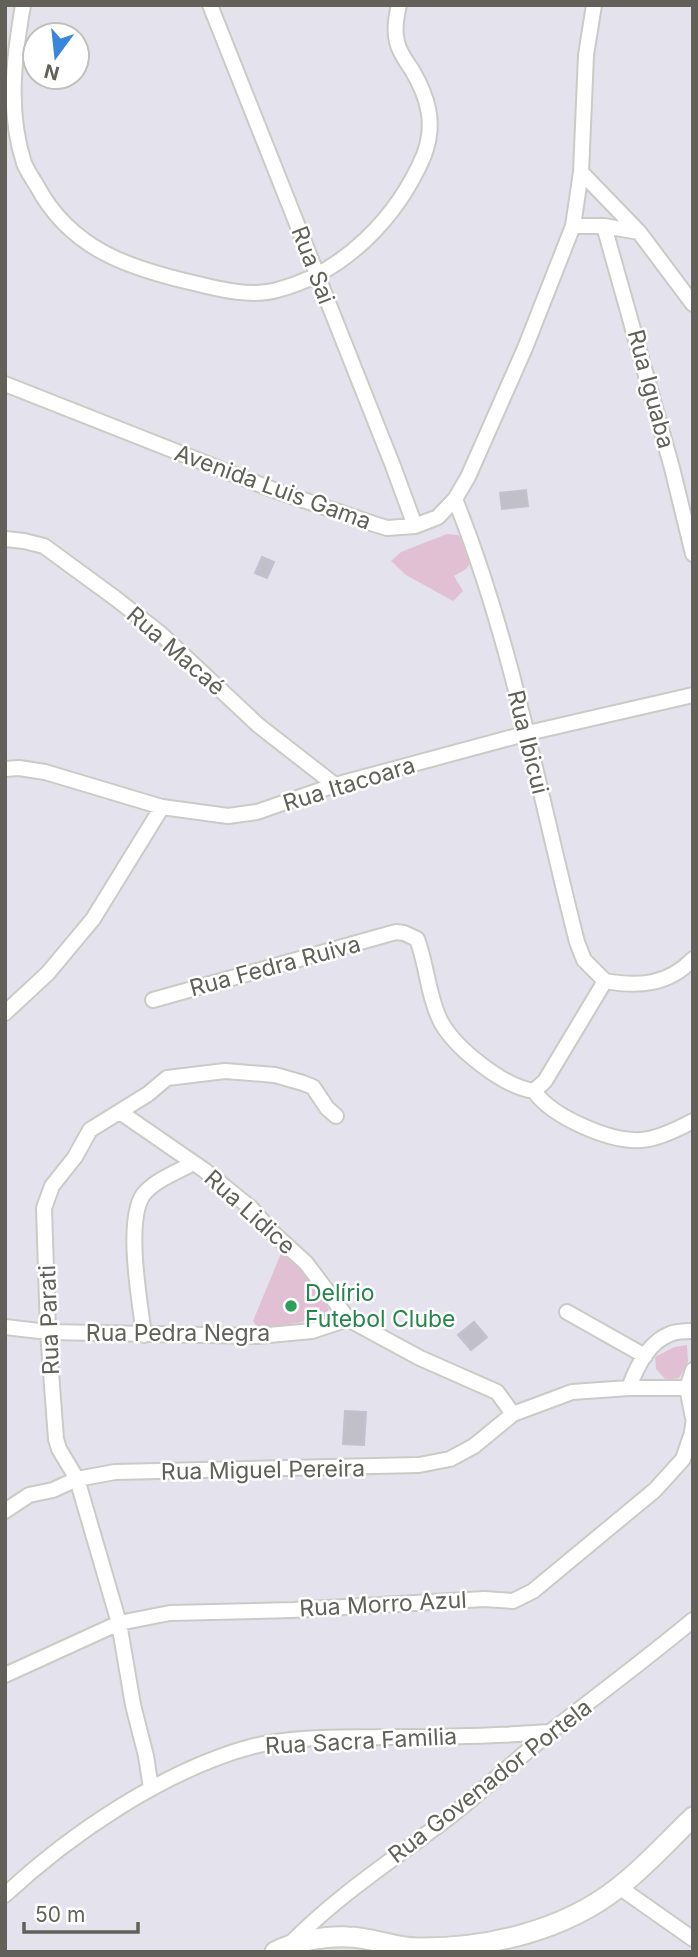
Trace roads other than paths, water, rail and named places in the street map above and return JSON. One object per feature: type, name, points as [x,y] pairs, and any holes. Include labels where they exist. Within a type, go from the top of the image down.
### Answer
[{"type":"main road","points":[[282,1948],[348,1937],[417,1950],[474,1945],[547,1927],[586,1909],[619,1887],[693,1817]]},
{"type":"street","points":[[23,5],[13,83],[14,108],[25,164],[47,205],[73,233],[96,249],[135,268],[226,290],[275,291],[318,275],[365,241],[399,200],[425,153],[432,128],[430,110],[415,75],[397,45],[396,17],[399,5]]},
{"type":"street","name":"Rua Sai","points":[[210,5],[415,526]]},
{"type":"street","name":"Avenida Luis Gama","points":[[5,384],[271,489],[387,528],[415,526],[438,517],[455,499],[468,477],[520,360],[573,226],[581,173],[586,55],[594,5]]},
{"type":"street","points":[[581,173],[639,232],[693,304]]},
{"type":"street","points":[[573,226],[604,226],[639,232]]},
{"type":"street","name":"Rua Iguaba","points":[[604,226],[672,468],[693,554]]},
{"type":"street","name":"Rua Ibicui","points":[[455,499],[473,544],[528,733],[577,942],[584,960],[605,981]]},
{"type":"street","name":"Rua Macaé","points":[[5,539],[44,546],[115,598],[161,634],[258,724],[335,785]]},
{"type":"street","name":"Rua Itacoara","points":[[5,769],[44,772],[162,807],[228,816],[257,812],[335,785],[528,733],[693,695]]},
{"type":"street","points":[[5,1013],[48,973],[93,919],[162,807]]},
{"type":"street","name":"Rua Fedra Ruiva","points":[[153,1000],[396,932],[404,933],[417,939],[433,1000],[441,1022],[450,1033],[499,1077],[523,1090],[534,1091]]},
{"type":"street","points":[[693,959],[682,970],[652,983],[641,985],[605,981],[545,1081],[534,1091],[538,1098],[560,1114],[602,1134],[642,1140],[693,1121]]},
{"type":"street","name":"Rua Parati","points":[[151,1788],[119,1623],[77,1479],[56,1439],[48,1332],[44,1208],[52,1186],[75,1157],[90,1130],[148,1094],[167,1078],[225,1071],[275,1075],[313,1087],[336,1116]]},
{"type":"street","name":"Rua Lidice","points":[[120,1112],[165,1141],[251,1208],[273,1233],[306,1263],[348,1319],[420,1358],[497,1392],[513,1413]]},
{"type":"street","points":[[144,1335],[134,1249],[138,1210],[143,1196],[161,1180],[193,1163]]},
{"type":"street","points":[[567,1312],[645,1356]]},
{"type":"street","name":"Rua Pedra Negra","points":[[5,1327],[48,1332],[258,1336],[312,1331],[348,1319]]},
{"type":"street","points":[[629,1388],[638,1364],[645,1356],[670,1334],[693,1331]]},
{"type":"street","points":[[513,1413],[572,1392],[629,1388],[690,1378],[693,1418]]},
{"type":"street","name":"Rua Miguel Pereira","points":[[5,1511],[29,1494],[52,1490],[77,1479],[115,1472],[419,1465],[450,1459],[474,1446],[513,1413]]},
{"type":"street","name":"Rua Morro Azul","points":[[5,1675],[119,1623],[170,1613],[293,1610],[484,1599],[513,1601],[524,1597],[668,1478],[683,1459],[693,1424]]},
{"type":"street","name":"Rua Govenador Portela","points":[[282,1948],[362,1880],[449,1817],[550,1732],[635,1669],[693,1620]]},
{"type":"street","name":"Rua Sacra Familia","points":[[6,1892],[90,1827],[151,1788],[189,1769],[241,1751],[291,1740],[550,1732]]},
{"type":"street","points":[[619,1887],[693,1939]]},
{"type":"place","name":"Delírio Futebol Clube","points":[[291,1306]]}]
